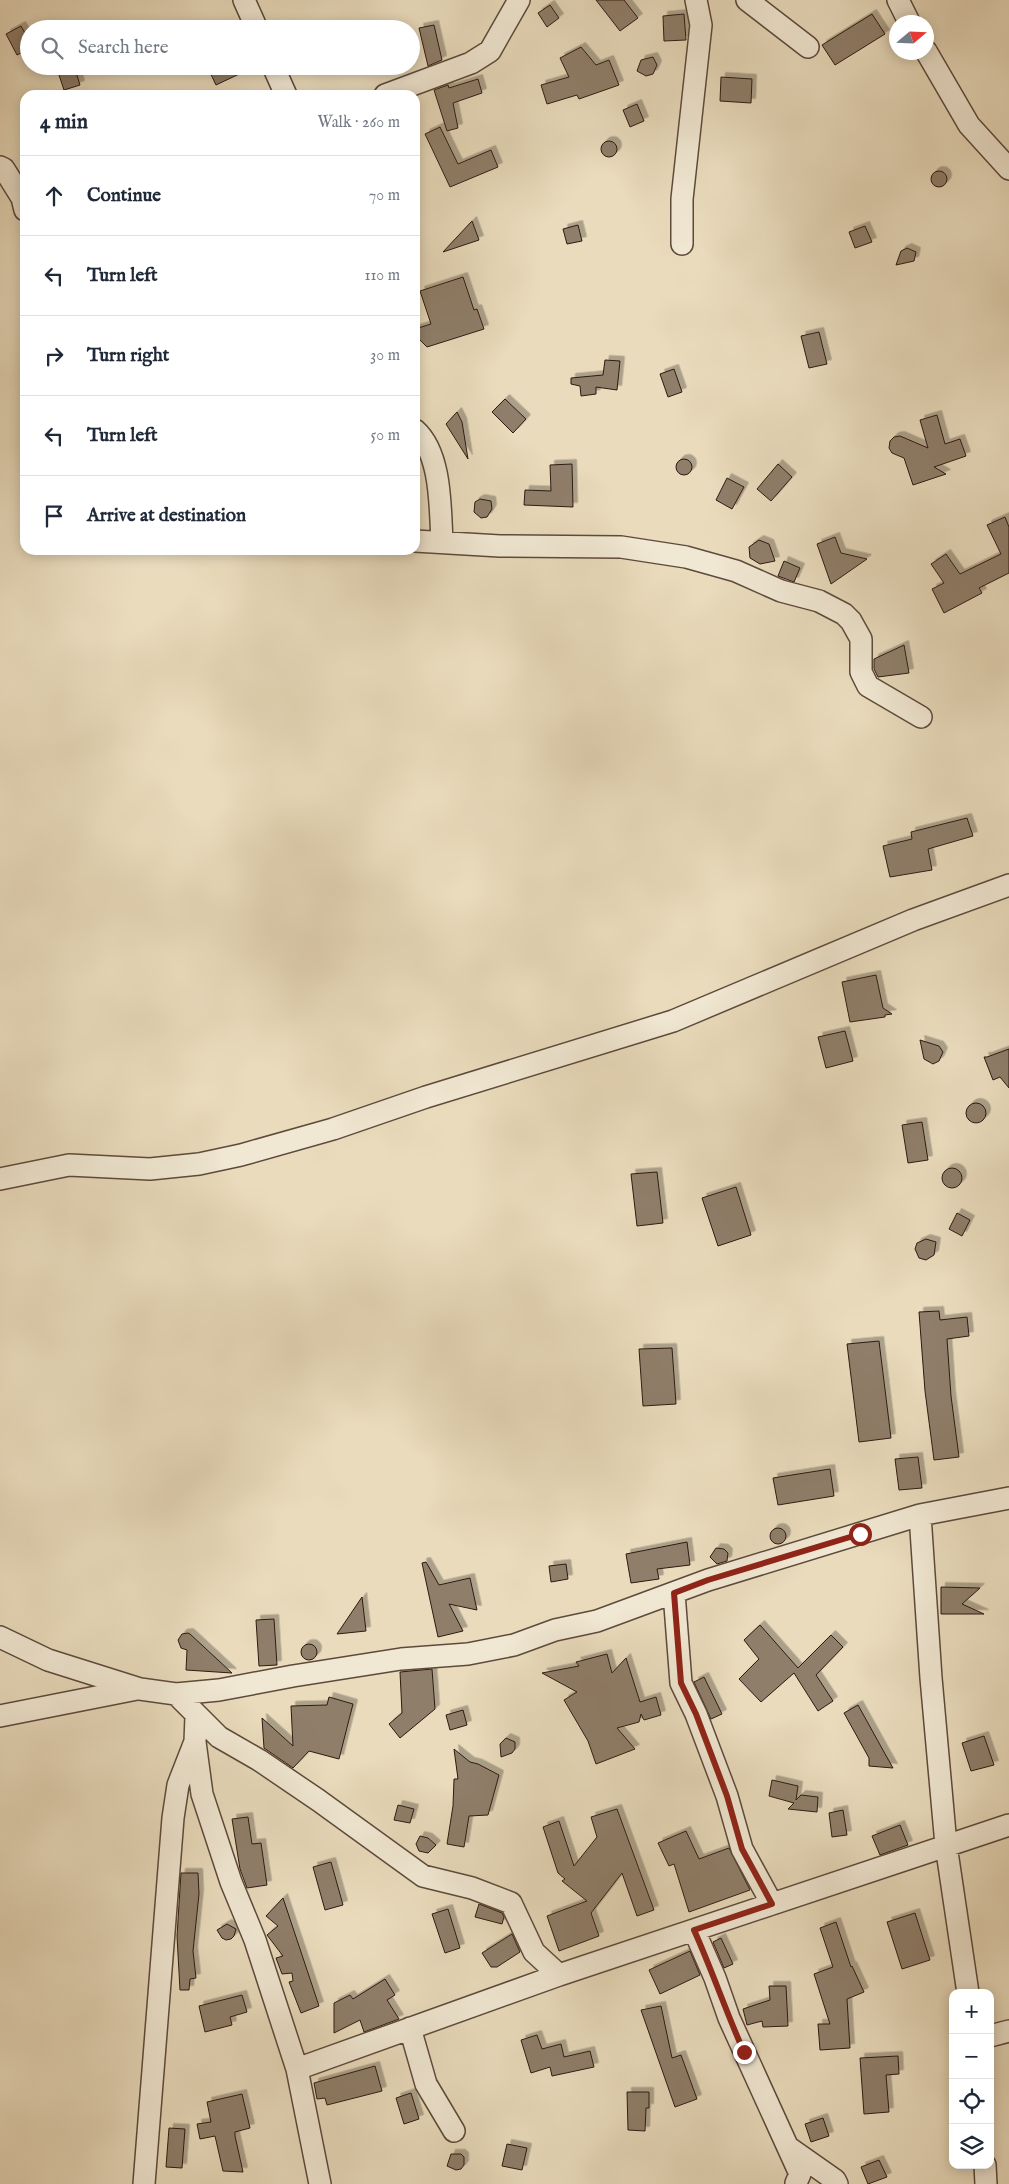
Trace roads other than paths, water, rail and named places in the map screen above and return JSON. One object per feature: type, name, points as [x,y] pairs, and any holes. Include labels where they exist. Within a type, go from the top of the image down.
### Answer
[{"type":"street","points":[[244,0],[253,20]]},
{"type":"street","points":[[398,90],[471,63],[490,52],[519,0]]},
{"type":"street","points":[[682,244],[682,199],[701,26],[696,0]]},
{"type":"street","points":[[747,0],[808,47]]},
{"type":"street","points":[[898,0],[906,15]]},
{"type":"street","points":[[931,60],[969,125],[1009,170]]},
{"type":"street","points":[[277,75],[284,90]]},
{"type":"street","points":[[0,167],[4,169],[20,195]]},
{"type":"street","points":[[420,434],[438,476],[442,542]]},
{"type":"street","points":[[420,541],[500,546],[621,547],[686,557],[736,571],[781,591],[819,601],[844,614],[854,625],[861,639],[861,672],[868,686],[922,717]]},
{"type":"street","points":[[0,1179],[69,1165],[150,1169],[199,1164],[242,1155],[333,1129],[426,1096],[673,1021],[913,920],[1009,885]]},
{"type":"street","points":[[0,1637],[48,1660],[140,1688],[176,1694],[219,1690],[401,1659],[468,1654],[514,1645],[555,1630],[597,1620],[708,1580],[920,1515],[1009,1498]]},
{"type":"street","points":[[920,1515],[931,1678],[946,1845],[967,1989]]},
{"type":"street","points":[[674,1593],[681,1683],[696,1714],[727,1796],[742,1849],[772,1904]]},
{"type":"street","points":[[0,1716],[140,1688]]},
{"type":"street","points":[[176,1694],[219,1737],[259,1760],[318,1800],[423,1876],[472,1888],[511,1903],[534,1952],[559,1974]]},
{"type":"street","points":[[196,1716],[195,1742],[202,1794],[231,1882],[255,1940],[297,2069],[320,2184]]},
{"type":"street","points":[[144,2184],[173,1818],[178,1785],[195,1742]]},
{"type":"street","points":[[297,2069],[559,1974],[1009,1825]]},
{"type":"street","points":[[694,1930],[715,1978],[729,2018],[800,2174],[796,2183]]},
{"type":"street","points":[[410,2028],[426,2084],[454,2131]]},
{"type":"street","points":[[994,2035],[1009,2031]]},
{"type":"street","points":[[786,2145],[835,2180],[837,2184]]},
{"type":"street","points":[[985,2169],[986,2184]]}]
